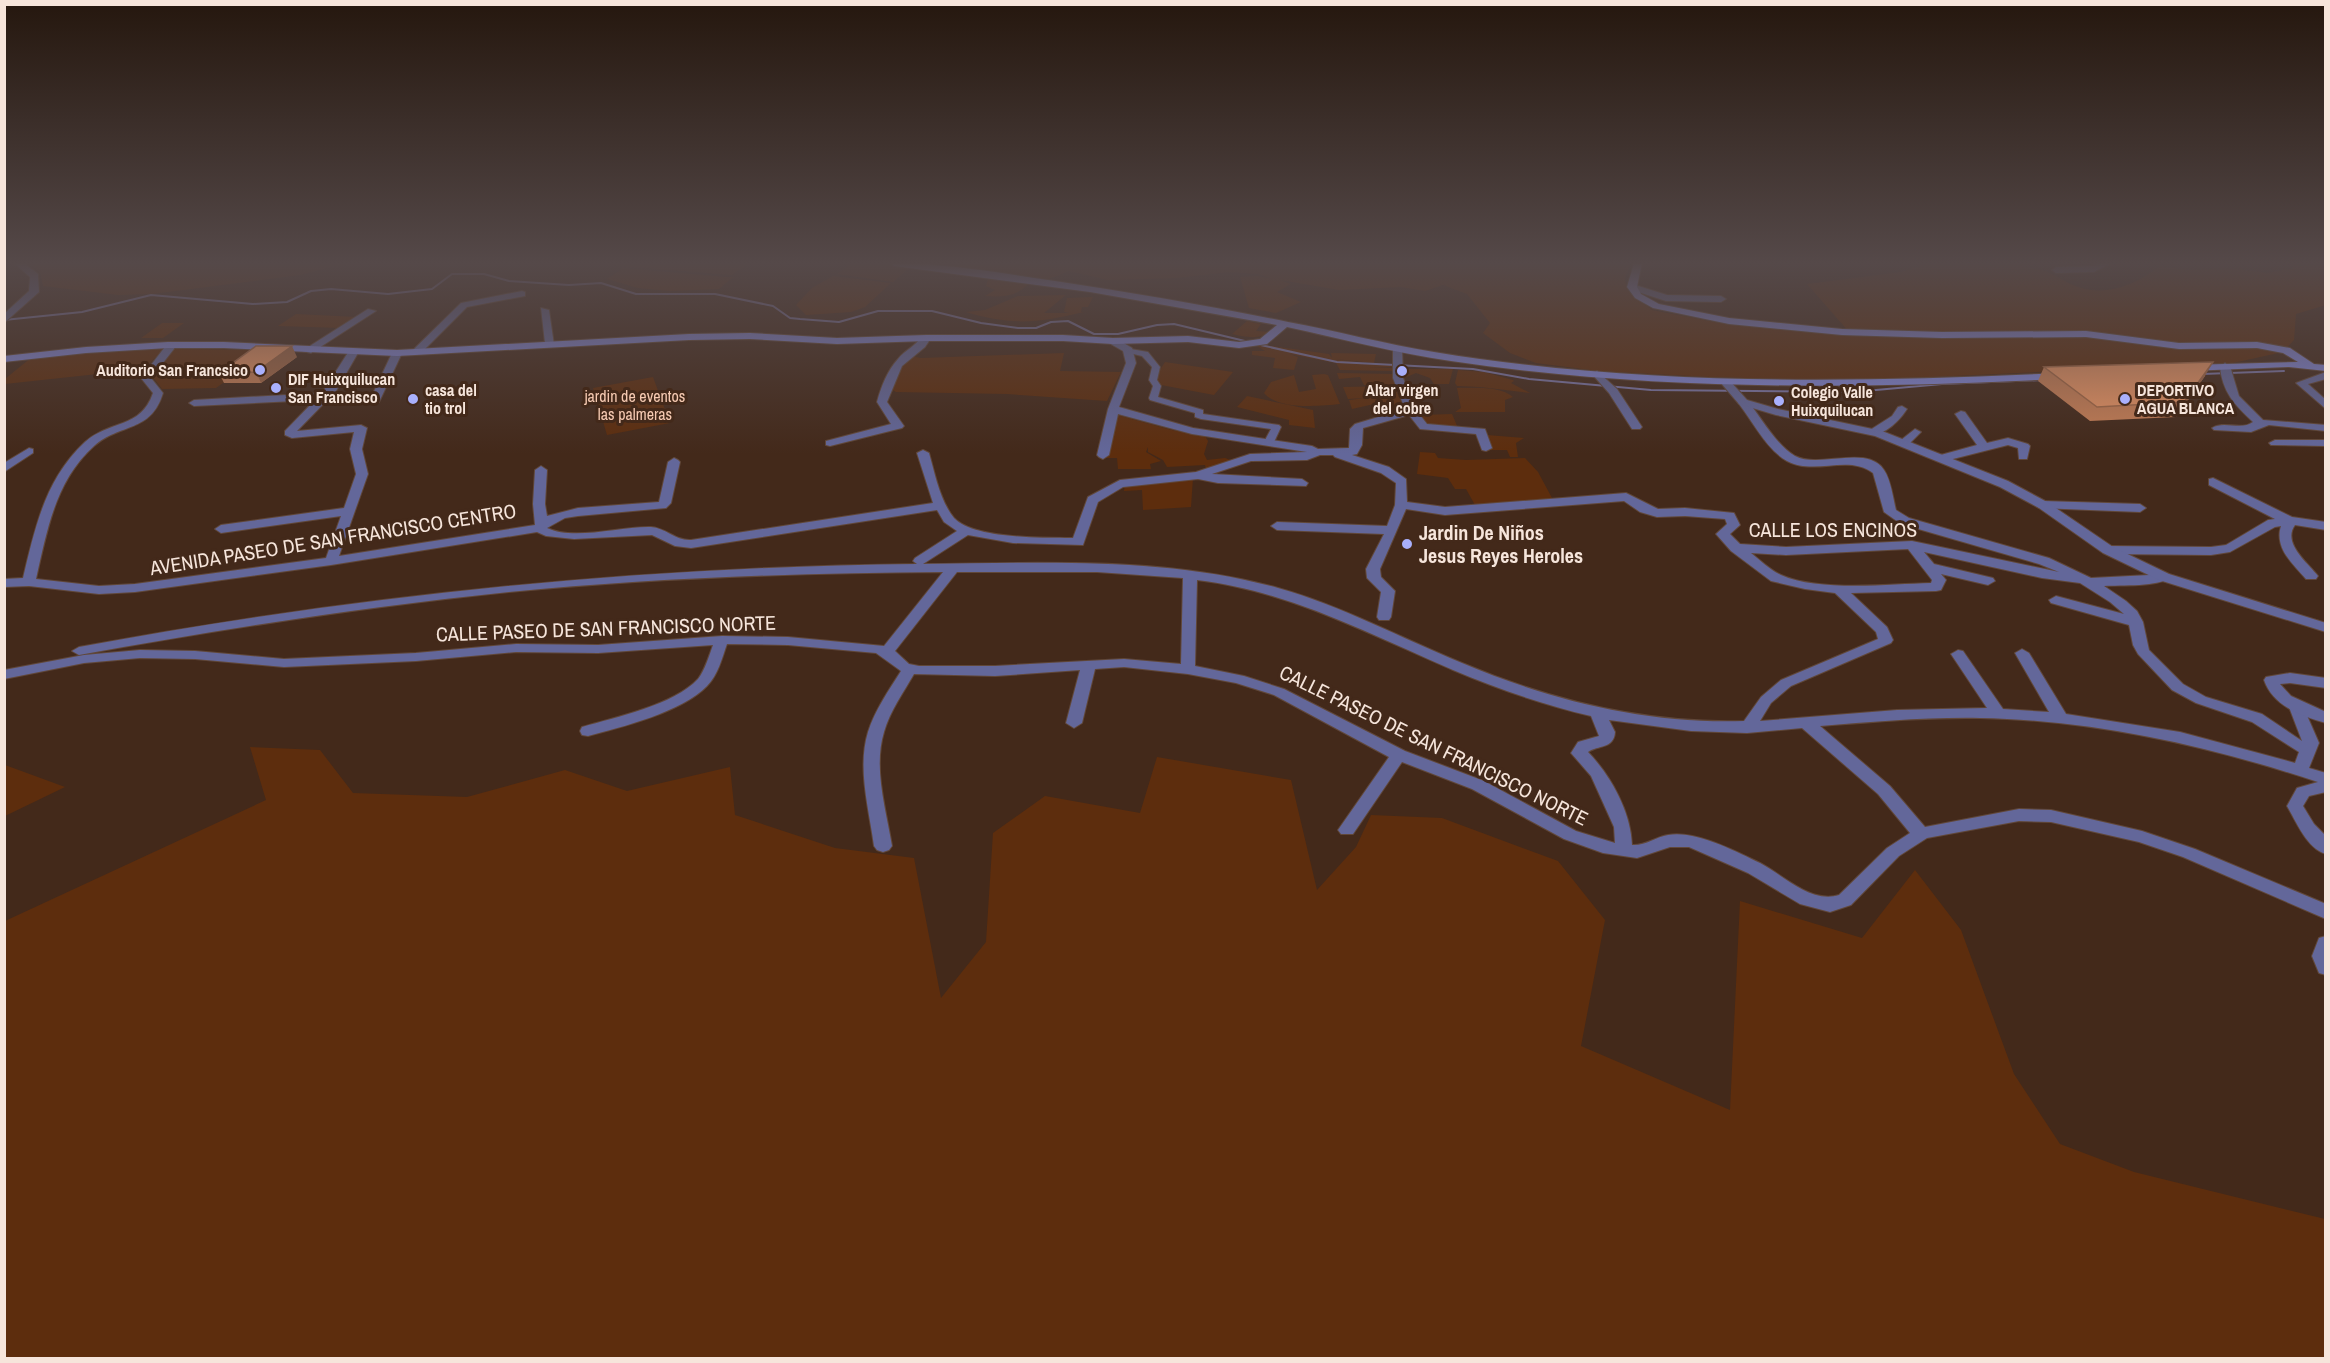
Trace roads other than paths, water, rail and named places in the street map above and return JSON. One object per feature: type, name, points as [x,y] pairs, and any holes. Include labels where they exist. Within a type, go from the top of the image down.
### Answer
[{"type":"main road","points":[[4,359],[108,346],[260,347],[307,351],[397,353],[699,336],[750,336],[837,341],[926,338],[1063,338],[1113,341],[1188,339],[1252,344],[1268,339],[1282,327]]},
{"type":"main road","points":[[1298,327],[1451,357],[1734,392],[1847,384],[2069,375]]},
{"type":"main road","points":[[1787,327],[1842,332],[1942,336],[2078,333],[2186,347],[2257,345],[2286,350],[2310,365]]},
{"type":"main road","points":[[2181,369],[2226,371],[2310,365],[2325,368]]},
{"type":"street","points":[[307,351],[345,327]]},
{"type":"street","points":[[416,352],[442,327]]},
{"type":"street","points":[[547,327],[550,343]]},
{"type":"street","points":[[830,443],[898,426],[882,402],[900,362],[921,346],[926,338]]},
{"type":"street","points":[[1113,341],[1128,350],[1138,350],[1145,354],[1156,367],[1153,380],[1157,386],[1153,398],[1200,412],[1198,415],[1200,416],[1276,427],[1269,442]]},
{"type":"street","points":[[29,582],[44,517],[57,489],[84,449],[96,439],[141,420],[153,409],[158,393],[146,378],[172,345]]},
{"type":"street","points":[[1103,455],[1113,409],[1131,363],[1128,350]]},
{"type":"street","points":[[1398,350],[1398,378],[1411,411],[1424,427],[1481,431],[1486,448]]},
{"type":"street","points":[[331,561],[362,474],[356,449],[361,429],[292,435],[289,433],[332,389],[353,353]]},
{"type":"street","points":[[375,400],[397,353]]},
{"type":"street","points":[[2226,371],[2229,388],[2237,402],[2290,443]]},
{"type":"street","points":[[1597,374],[1610,388],[1636,427]]},
{"type":"street","points":[[2325,375],[2301,383],[2325,406]]},
{"type":"street","points":[[1734,392],[1776,412],[1874,432],[1905,442],[2004,484],[2043,505],[2108,550],[2164,577],[2325,628]]},
{"type":"street","points":[[1734,392],[1790,458],[1808,463],[1854,462],[1876,467],[1890,512],[1905,521],[2044,561],[2086,580],[2120,603],[2136,622],[2137,639],[2142,650],[2167,677],[2188,694],[2198,700],[2257,718],[2288,741],[2315,746]]},
{"type":"street","points":[[194,403],[324,396]]},
{"type":"street","points":[[1113,409],[1192,431],[1269,442],[1351,458],[1395,476],[1402,482],[1401,505],[1373,569],[1374,578],[1388,591],[1389,595],[1384,617]]},
{"type":"street","points":[[1874,432],[1896,418],[1902,409]]},
{"type":"street","points":[[923,453],[941,506],[954,525],[966,531],[1005,538],[1078,542],[1090,502],[1116,485],[1198,475],[1250,458],[1307,456],[1317,451],[1353,452],[1356,444],[1356,429],[1359,426],[1411,411]]},
{"type":"street","points":[[1961,414],[1984,447]]},
{"type":"street","points":[[2218,428],[2251,429],[2263,423],[2325,428]]},
{"type":"street","points":[[1905,442],[1915,432]]},
{"type":"street","points":[[1941,458],[2008,441],[2018,442],[2024,446],[2024,457]]},
{"type":"street","points":[[2275,443],[2325,443]]},
{"type":"street","points":[[4,469],[29,452]]},
{"type":"street","points":[[541,470],[539,504],[541,526],[570,513],[662,505],[665,503],[674,462]]},
{"type":"street","points":[[1198,475],[1218,479],[1302,483]]},
{"type":"street","points":[[2213,482],[2289,521]]},
{"type":"street","name":"CALLE LOS ENCINOS","points":[[1401,505],[1445,511],[1626,496],[1644,509],[1657,513],[1685,512],[1730,516],[1734,525],[1722,534],[1736,548],[1786,551],[1912,545],[2042,574],[2086,580],[2136,581],[2164,577]]},
{"type":"street","points":[[2043,505],[2140,508]]},
{"type":"street","name":"AVENIDA PASEO DE SAN FRANCISCO CENTRO","points":[[4,583],[29,582],[99,590],[135,588],[331,561],[541,526],[550,535],[566,536],[653,531],[661,533],[680,545],[754,537],[874,514],[941,506]]},
{"type":"street","points":[[221,530],[348,511]]},
{"type":"street","points":[[2108,550],[2219,550],[2230,548],[2267,525],[2289,521],[2325,526]]},
{"type":"street","points":[[2289,521],[2283,531],[2284,540],[2311,576]]},
{"type":"street","points":[[1277,526],[1392,530]]},
{"type":"street","points":[[920,561],[966,531]]},
{"type":"street","points":[[1736,548],[1776,578],[1805,585],[1839,589],[1933,588],[1937,586],[1939,580],[1932,568],[1912,545]]},
{"type":"street","points":[[887,652],[953,568]]},
{"type":"street","points":[[4,665],[221,624],[470,591],[781,569],[1037,568],[1190,574],[1243,583],[1292,596],[1508,688],[1597,712],[1658,723],[1709,728],[1747,728],[1927,713],[2060,716],[2153,731],[2325,778]]},
{"type":"street","points":[[1932,568],[1988,581]]},
{"type":"street","points":[[1188,669],[1190,574]]},
{"type":"street","points":[[1747,728],[1766,700],[1786,683],[1886,640],[1882,630],[1839,589]]},
{"type":"street","points":[[2056,600],[2136,622]]},
{"type":"street","points":[[588,731],[675,700],[697,688],[707,676],[722,640]]},
{"type":"street","name":"CALLE PASEO DE SAN FRANCISCO NORTE","points":[[4,675],[84,659],[140,654],[195,655],[284,663],[416,657],[516,648],[598,649],[722,640],[788,641],[860,646],[887,652],[909,670],[995,670],[1124,663],[1188,669],[1239,679],[1279,692],[1399,755],[1478,785],[1570,836],[1624,851],[1637,852],[1669,841],[1691,841],[1754,867],[1806,898],[1830,905],[1845,900],[1893,852],[1921,834],[2019,815],[2051,816],[2142,837],[2189,853],[2325,912]]},
{"type":"street","points":[[2022,653],[2060,716]]},
{"type":"street","points":[[1958,654],[1998,714]]},
{"type":"street","points":[[1074,723],[1089,665]]},
{"type":"street","points":[[883,846],[872,765],[874,739],[883,716],[909,670]]},
{"type":"street","points":[[2325,683],[2290,678],[2271,680],[2272,686],[2278,693],[2297,707],[2325,718]]},
{"type":"street","points":[[2297,707],[2315,746]]},
{"type":"street","points":[[1597,712],[1607,737],[1602,742],[1584,746],[1579,753],[1598,773],[1623,827],[1624,851]]},
{"type":"street","points":[[1805,722],[1842,751],[1884,790],[1921,834]]},
{"type":"street","points":[[2300,770],[2315,746]]},
{"type":"street","points":[[1347,830],[1399,755]]},
{"type":"street","points":[[2325,786],[2303,792],[2295,806],[2308,828],[2325,848]]},
{"type":"street","points":[[2325,943],[2322,951],[2325,968]]},
{"type":"waterway","points":[[1008,327],[1039,327]]},
{"type":"waterway","points":[[1079,327],[1094,334],[1118,334],[1150,327]]},
{"type":"waterway","points":[[1185,327],[1249,342]]},
{"type":"waterway","points":[[1256,344],[1337,362],[1473,369],[1529,379],[1651,390],[1854,392],[1942,384],[2042,380]]},
{"type":"waterway","points":[[2202,374],[2284,371]]},
{"type":"place","name":"Auditorio San Francsico","points":[[260,370]]},
{"type":"place","name":"Altar virgen del cobre","points":[[1402,371]]},
{"type":"place","name":"DIF Huixquilucan San Francisco","points":[[276,388]]},
{"type":"place","name":"casa del tio trol","points":[[413,399]]},
{"type":"place","name":"DEPORTIVO AGUA BLANCA","points":[[2125,399]]},
{"type":"place","name":"Colegio Valle Huixquilucan","points":[[1779,401]]},
{"type":"place","name":"Jardin De Niños Jesus Reyes Heroles","points":[[1407,544]]},
{"type":"park label","name":"jardin de eventos las palmeras","points":[[635,405]]}]
